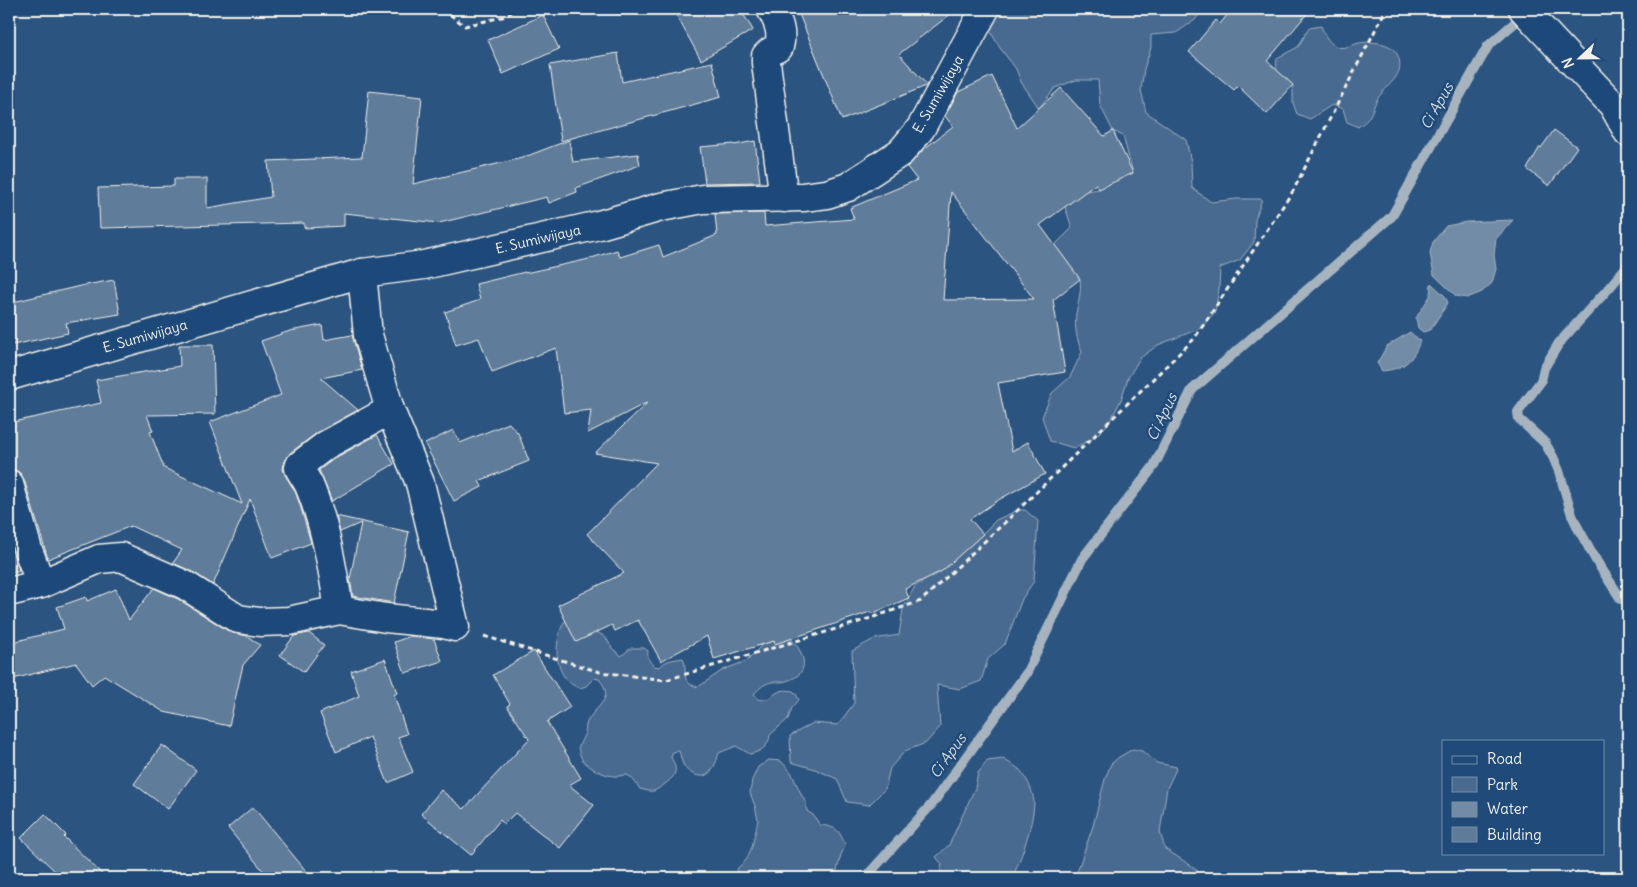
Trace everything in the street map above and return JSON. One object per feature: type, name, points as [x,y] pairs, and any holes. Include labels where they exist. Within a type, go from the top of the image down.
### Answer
[{"type":"street","points":[[771,9],[778,22],[781,38],[780,47],[766,56],[766,63],[784,198]]},
{"type":"street","name":"E. Sumiwijaya","points":[[9,376],[362,273],[424,265],[704,199],[784,198],[827,194],[848,187],[901,152],[921,128],[985,9]]},
{"type":"street","points":[[1523,9],[1613,105],[1628,132]]},
{"type":"street","points":[[9,592],[41,584],[99,559],[121,557],[185,585],[238,619],[260,622],[289,621],[340,610],[455,627],[420,483],[390,410],[368,335],[362,273]]},
{"type":"street","points":[[340,610],[332,565],[320,520],[308,485],[299,468],[300,465],[326,445],[390,410]]},
{"type":"street","points":[[9,484],[28,550],[41,584]]},
{"type":"path","points":[[443,9],[466,26],[506,16],[515,9]]},
{"type":"path","points":[[455,627],[600,672],[666,680],[856,623],[921,601],[1018,510],[1194,339],[1292,191],[1386,9]]},
{"type":"green space","points":[[990,9],[1203,9],[1195,20],[1176,33],[1151,35],[1151,48],[1144,69],[1141,90],[1146,112],[1186,140],[1191,162],[1192,188],[1211,202],[1262,199],[1255,220],[1254,242],[1240,260],[1220,268],[1215,312],[1201,328],[1158,345],[1140,358],[1128,378],[1121,400],[1109,423],[1094,438],[1074,448],[1050,441],[1042,417],[1052,393],[1070,377],[1082,352],[1077,338],[1075,323],[1080,279],[1054,254],[1055,245],[1072,228],[1061,195],[1099,189],[1105,173],[1133,173],[1123,136],[1113,131],[1100,105],[1098,80],[1076,80],[1055,88],[1039,108],[986,24]]},
{"type":"green space","points":[[1321,26],[1328,39],[1337,47],[1343,48],[1364,42],[1375,42],[1390,47],[1397,54],[1400,66],[1397,76],[1380,96],[1368,118],[1358,127],[1347,122],[1343,109],[1332,105],[1310,119],[1297,114],[1293,103],[1293,86],[1281,79],[1277,72],[1277,58],[1298,47],[1309,28]]},
{"type":"green space","points":[[1018,510],[1025,510],[1038,521],[1034,581],[1022,599],[1005,644],[988,659],[981,681],[960,689],[937,685],[940,727],[926,743],[905,751],[890,768],[885,789],[869,805],[847,802],[837,779],[815,769],[791,762],[790,736],[813,723],[838,725],[854,703],[852,651],[874,639],[899,635],[903,609],[915,586],[937,574],[996,520]]},
{"type":"green space","points":[[577,618],[606,638],[612,648],[621,656],[631,648],[644,648],[648,651],[648,658],[651,663],[654,666],[660,667],[668,661],[683,658],[686,679],[692,685],[698,687],[723,670],[746,661],[766,641],[789,636],[799,650],[804,664],[799,675],[782,682],[768,683],[754,694],[758,699],[765,700],[780,691],[790,690],[796,694],[799,700],[792,708],[788,719],[770,735],[766,745],[758,752],[750,754],[736,746],[719,753],[711,771],[704,776],[699,776],[688,771],[682,763],[679,751],[673,752],[671,757],[675,765],[675,772],[672,778],[654,791],[640,789],[630,777],[601,773],[588,765],[580,755],[578,748],[585,733],[586,723],[603,702],[606,692],[599,679],[594,678],[586,686],[580,688],[571,684],[560,669],[557,650],[560,630],[564,622]]},
{"type":"green space","points":[[1133,749],[1142,751],[1157,763],[1177,767],[1167,788],[1160,832],[1165,849],[1195,868],[1202,878],[1075,878],[1093,826],[1105,779],[1111,764]]},
{"type":"green space","points":[[1003,759],[1023,773],[1031,789],[1034,802],[1032,820],[1026,841],[1012,878],[939,878],[942,864],[936,857],[949,845],[975,788],[978,773],[987,761]]},
{"type":"green space","points":[[769,760],[781,761],[791,772],[805,800],[807,811],[813,815],[820,825],[833,828],[841,835],[845,845],[835,878],[736,878],[737,869],[746,860],[752,847],[758,820],[750,793],[752,780],[758,767]]},
{"type":"water","points":[[1513,220],[1496,239],[1494,255],[1496,269],[1492,283],[1482,292],[1467,298],[1456,296],[1434,275],[1430,253],[1433,242],[1446,226],[1466,222]]},
{"type":"water","points":[[1431,283],[1445,296],[1448,303],[1430,330],[1423,332],[1418,328],[1416,318],[1430,296]]},
{"type":"water","points":[[1410,332],[1420,341],[1411,359],[1402,366],[1382,371],[1377,363],[1387,346]]},
{"type":"building","points":[[673,9],[740,9],[753,30],[701,60]]},
{"type":"building","points":[[797,9],[957,9],[899,54],[926,86],[842,120]]},
{"type":"building","points":[[1232,9],[1311,9],[1267,61],[1293,85],[1267,114],[1238,86],[1234,90],[1189,52],[1216,20],[1220,24]]},
{"type":"building","points":[[543,15],[559,49],[503,74],[488,40]]},
{"type":"building","points":[[618,53],[622,82],[712,62],[721,97],[561,141],[550,65]]},
{"type":"building","points":[[992,76],[1017,128],[1061,88],[1104,136],[1113,131],[1133,173],[1099,189],[1096,184],[1040,225],[1080,279],[1053,300],[1065,372],[998,383],[1012,451],[1028,442],[1045,474],[1000,499],[970,519],[983,534],[942,571],[905,589],[909,598],[871,614],[870,612],[775,644],[774,641],[714,659],[707,636],[661,661],[638,620],[615,631],[612,625],[576,642],[558,605],[624,573],[587,534],[657,463],[595,453],[648,402],[588,433],[591,410],[564,413],[556,348],[492,372],[479,338],[456,345],[445,312],[480,300],[476,284],[585,260],[617,250],[620,257],[659,245],[663,257],[717,235],[715,214],[764,213],[765,226],[854,219],[850,208],[917,180],[907,167],[924,149],[953,126],[945,116],[958,92]],"holes":[[[951,192],[1034,299],[943,300]]]},
{"type":"building","points":[[369,91],[422,97],[413,184],[522,158],[569,140],[573,162],[638,154],[640,165],[576,188],[577,192],[549,203],[547,197],[439,223],[344,213],[344,226],[304,228],[304,223],[100,228],[98,188],[174,186],[174,179],[207,179],[207,208],[271,197],[268,161],[362,157]]},
{"type":"building","points":[[1554,130],[1577,147],[1549,186],[1527,169],[1540,147]]},
{"type":"building","points":[[755,141],[760,182],[705,183],[700,147],[734,145]]},
{"type":"building","points":[[114,280],[120,314],[66,323],[68,333],[13,345],[9,324],[9,303]]},
{"type":"building","points":[[322,325],[324,340],[352,335],[362,370],[321,378],[358,410],[317,433],[290,453],[284,463],[285,475],[295,491],[311,543],[272,558],[250,499],[213,585],[193,572],[173,563],[182,550],[131,526],[48,559],[24,479],[19,472],[9,469],[9,423],[101,403],[96,380],[180,366],[179,345],[213,345],[215,414],[147,415],[153,431],[150,432],[164,468],[242,504],[210,422],[281,395],[261,341],[290,331]]},
{"type":"building","points":[[509,423],[518,433],[529,461],[479,481],[482,487],[454,501],[425,444],[453,430],[460,443]]},
{"type":"building","points":[[377,435],[394,464],[332,501],[319,470],[335,458]]},
{"type":"building","points":[[336,516],[409,532],[394,603],[353,596],[350,579],[361,523],[340,532]]},
{"type":"building","points":[[9,540],[19,570],[9,574]]},
{"type":"building","points":[[154,588],[178,599],[230,632],[247,636],[260,645],[243,665],[229,726],[164,712],[104,675],[92,685],[76,663],[9,680],[9,643],[64,629],[57,607],[86,597],[87,601],[116,589],[129,620]]},
{"type":"building","points":[[309,633],[324,645],[304,672],[280,655],[294,636]]},
{"type":"building","points":[[411,636],[434,639],[442,661],[405,673],[394,642]]},
{"type":"building","points":[[534,651],[570,707],[547,722],[581,778],[569,785],[594,805],[560,848],[515,813],[504,824],[500,820],[471,855],[421,814],[441,790],[464,809],[529,739],[507,706],[510,704],[493,675]]},
{"type":"building","points":[[385,659],[397,693],[394,695],[407,734],[398,737],[413,772],[388,783],[370,737],[336,752],[320,713],[359,696],[351,671]]},
{"type":"building","points":[[162,745],[196,770],[168,809],[134,784]]},
{"type":"building","points":[[253,807],[312,878],[269,878],[228,828]]},
{"type":"building","points":[[45,814],[66,835],[64,837],[106,878],[62,878],[21,838]]},
{"type":"waterway","name":"Ci Apus","points":[[865,878],[932,804],[1026,674],[1082,559],[1154,466],[1192,390],[1392,216],[1488,46],[1526,13]]},
{"type":"waterway","points":[[1621,599],[1578,528],[1553,457],[1545,443],[1519,419],[1518,412],[1541,381],[1544,368],[1559,343],[1628,265]]}]
